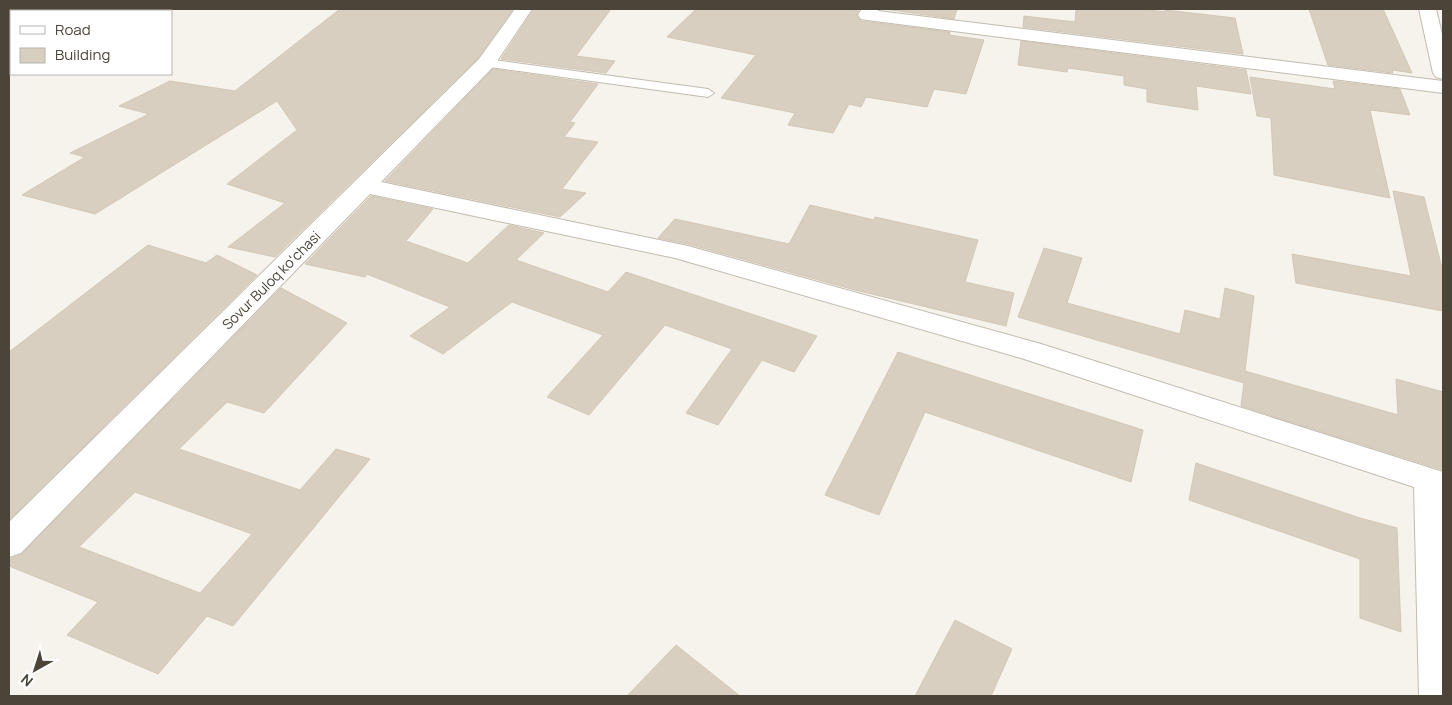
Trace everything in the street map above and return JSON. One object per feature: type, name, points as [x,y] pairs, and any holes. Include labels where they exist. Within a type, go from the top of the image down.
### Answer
[{"type":"street","name":"Sovur Buloq koʻchasi","points":[[9,543],[486,63],[523,9]]},
{"type":"street","points":[[870,9],[867,15],[1443,88]]},
{"type":"street","points":[[1428,9],[1443,73]]},
{"type":"street","points":[[365,186],[679,252],[1031,351],[1436,482],[1438,696]]},
{"type":"lane","points":[[486,63],[708,93]]},
{"type":"building","points":[[340,9],[513,9],[478,58],[275,257],[228,247],[285,203],[227,184],[297,130],[277,101],[95,214],[22,195],[85,157],[70,153],[149,114],[119,106],[170,81],[235,91]]},
{"type":"building","points":[[534,9],[611,9],[576,56],[615,61],[606,73],[501,59]]},
{"type":"building","points":[[696,9],[849,9],[859,11],[856,15],[861,21],[950,32],[949,35],[984,40],[966,94],[934,89],[927,107],[866,97],[861,107],[849,104],[833,133],[788,125],[795,113],[721,98],[756,55],[667,37]]},
{"type":"building","points":[[885,9],[957,9],[954,19]]},
{"type":"building","points":[[1076,9],[1138,9],[1166,12],[1165,10],[1235,18],[1243,54],[1023,27],[1024,16],[1075,22]]},
{"type":"building","points":[[1309,9],[1383,9],[1412,73],[1392,70],[1393,73],[1328,65]]},
{"type":"building","points":[[1021,41],[1246,70],[1251,94],[1196,86],[1198,110],[1147,102],[1147,89],[1124,85],[1124,76],[1068,68],[1067,72],[1018,65]]},
{"type":"building","points":[[493,69],[598,84],[570,122],[575,123],[564,137],[598,142],[562,189],[586,193],[560,217],[385,181]]},
{"type":"building","points":[[1250,77],[1335,89],[1333,81],[1400,89],[1410,115],[1370,110],[1390,198],[1274,175],[1271,118],[1257,116]]},
{"type":"building","points":[[1393,191],[1424,197],[1443,272],[1443,311],[1296,283],[1292,254],[1411,276]]},
{"type":"building","points":[[371,196],[433,209],[406,241],[468,263],[509,225],[544,233],[516,260],[608,292],[626,272],[817,336],[794,372],[762,360],[718,425],[686,413],[732,349],[665,325],[589,415],[547,397],[603,335],[512,302],[443,354],[410,336],[450,307],[367,274],[365,277],[305,264]]},
{"type":"building","points":[[810,205],[874,220],[875,217],[978,240],[965,282],[1014,293],[1006,326],[855,290],[688,244],[658,238],[675,219],[789,244]]},
{"type":"building","points":[[148,245],[206,263],[217,255],[257,275],[9,520],[9,352]]},
{"type":"building","points":[[1044,248],[1082,258],[1067,303],[1180,334],[1185,310],[1220,319],[1225,288],[1254,296],[1245,371],[1398,415],[1396,379],[1443,392],[1443,470],[1241,406],[1244,383],[1018,317]]},
{"type":"building","points":[[281,288],[347,323],[264,413],[227,402],[179,449],[300,490],[336,449],[370,459],[233,626],[207,616],[158,674],[67,635],[98,602],[9,566],[9,559],[22,554]],"holes":[[[135,492],[252,534],[200,593],[79,547]]]},
{"type":"building","points":[[898,352],[1143,430],[1131,482],[925,412],[879,515],[825,495]]},
{"type":"building","points":[[1196,463],[1360,518],[1397,528],[1401,632],[1360,618],[1360,559],[1189,500]]},
{"type":"building","points":[[955,620],[1012,649],[991,696],[915,696]]},
{"type":"building","points":[[676,645],[740,696],[627,696]]}]
